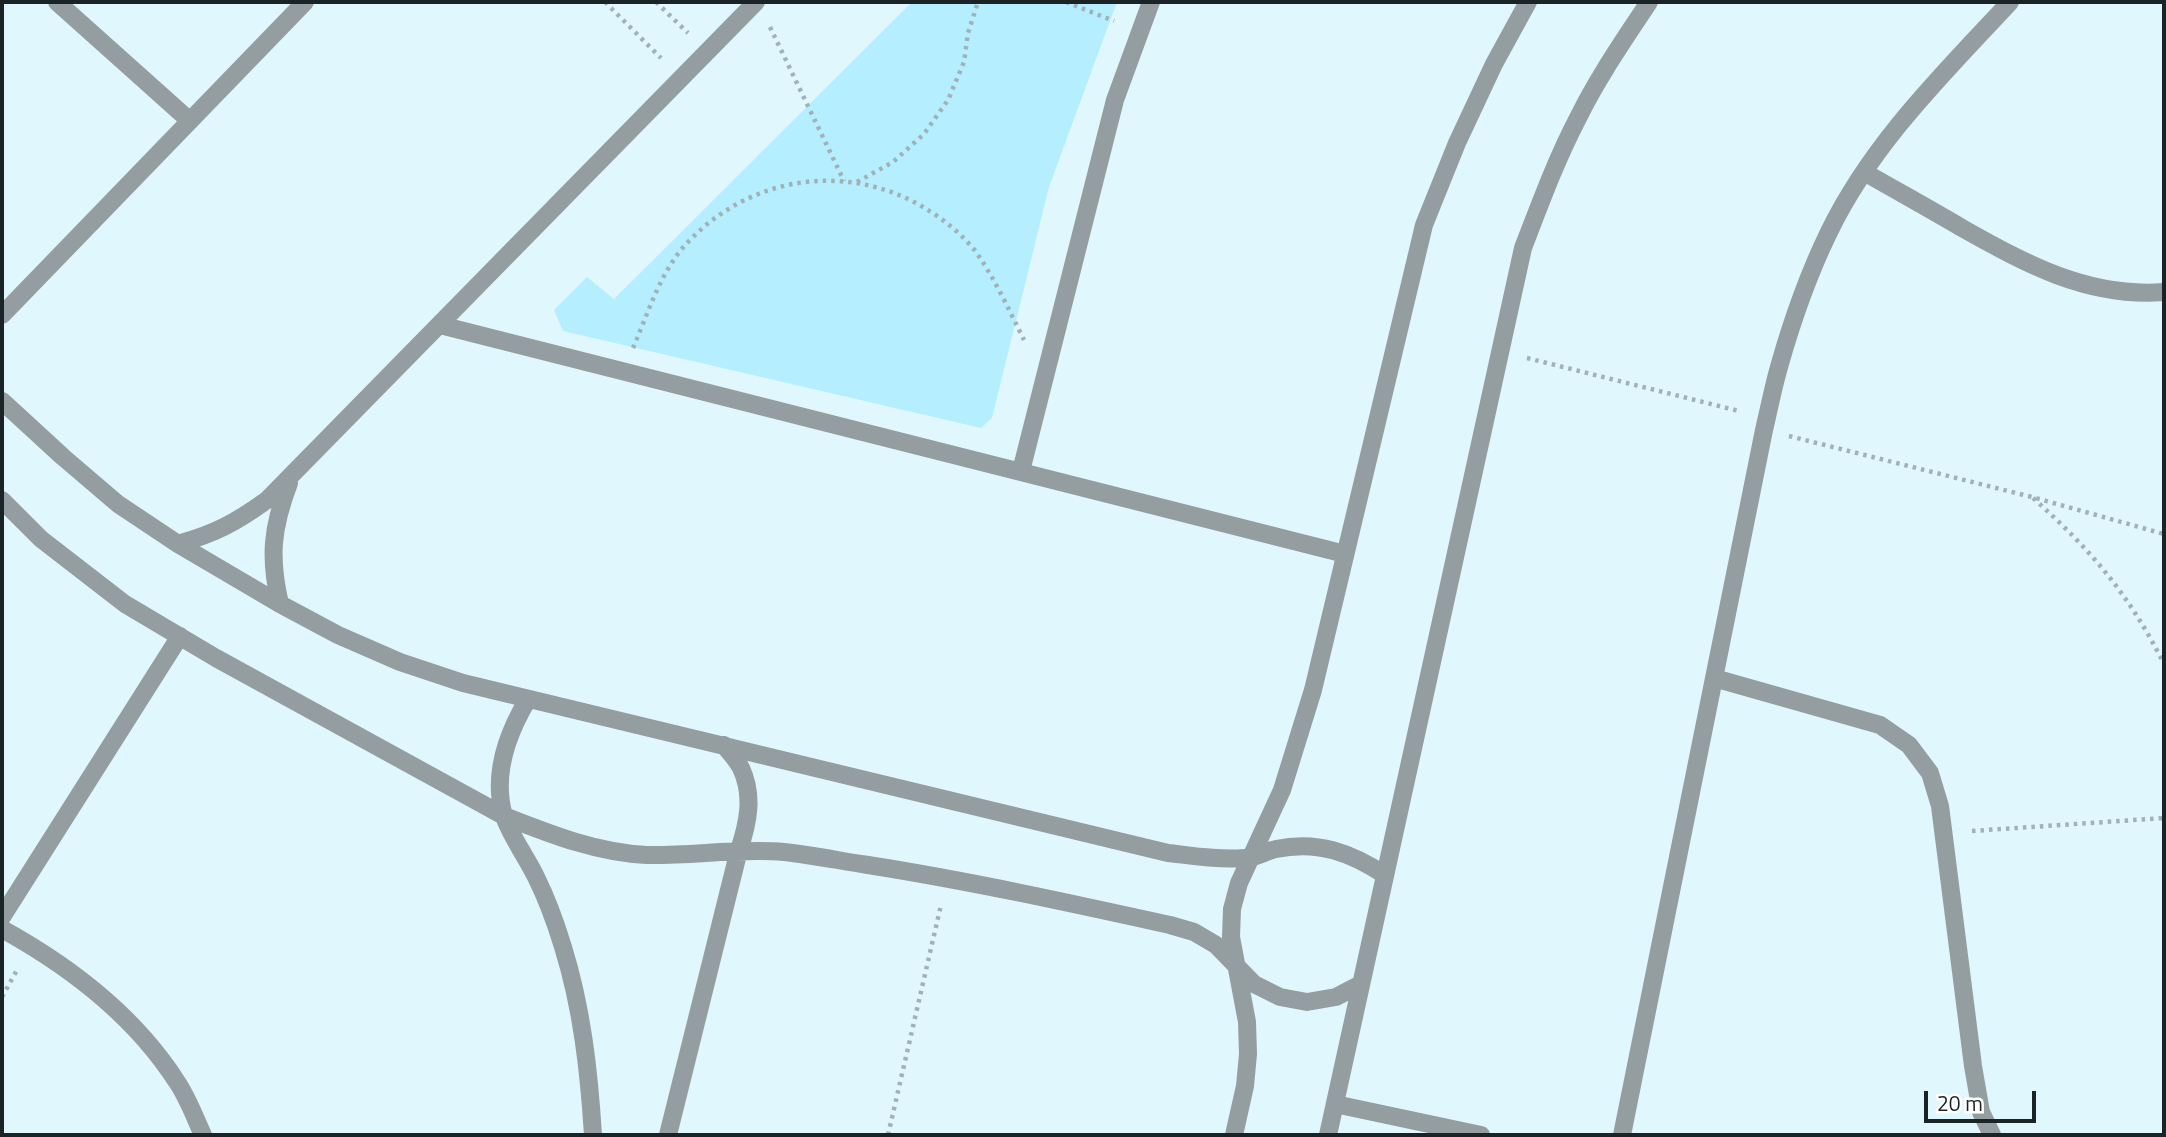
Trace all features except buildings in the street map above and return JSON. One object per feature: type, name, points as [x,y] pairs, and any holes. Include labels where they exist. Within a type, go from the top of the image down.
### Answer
[{"type":"street","points":[[57,2],[190,121]]},
{"type":"street","points":[[2,315],[305,2]]},
{"type":"street","points":[[178,544],[210,535],[240,520],[267,500],[757,2]]},
{"type":"street","points":[[1021,471],[1115,100],[1151,2]]},
{"type":"street","points":[[1234,1135],[1245,1086],[1248,1054],[1247,1022],[1231,937],[1232,909],[1238,883],[1282,790],[1313,690],[1424,225],[1494,64],[1528,2]]},
{"type":"street","points":[[1328,1135],[1523,248],[1548,183],[1578,118],[1613,56],[1649,2]]},
{"type":"street","points":[[1622,1135],[1766,424],[1778,369],[1800,299],[1829,231],[1864,172],[1912,107],[2010,2]]},
{"type":"street","points":[[1864,172],[2040,270],[2113,290],[2164,292]]},
{"type":"street","points":[[440,325],[1345,554]]},
{"type":"street","points":[[2,401],[118,504],[178,544],[338,635],[400,662],[463,683],[527,699],[1168,853],[1249,859],[1276,849],[1305,846],[1334,849],[1361,859],[1385,875]]},
{"type":"street","points":[[280,604],[273,573],[274,540],[280,508],[291,476]]},
{"type":"street","points":[[2,500],[41,539],[125,604],[504,816],[550,835],[643,855],[691,855],[739,850],[786,852],[947,877],[1194,932],[1216,945],[1254,984],[1280,997],[1307,1002],[1336,997],[1361,984]]},
{"type":"street","points":[[2,918],[180,636]]},
{"type":"street","points":[[1714,678],[1880,725],[1909,745],[1930,773],[1940,806],[1973,1066],[1982,1112],[1992,1135]]},
{"type":"street","points":[[527,699],[512,726],[503,755],[500,785],[504,816],[537,879],[563,945],[580,1013],[590,1083],[593,1135]]},
{"type":"street","points":[[668,1135],[739,850],[748,824],[748,795],[741,768],[724,745]]},
{"type":"street","points":[[2,929],[87,983],[138,1029],[178,1083],[203,1135]]},
{"type":"street","points":[[1335,1104],[1481,1135]]},
{"type":"path","points":[[605,2],[681,78]]},
{"type":"path","points":[[656,2],[707,52]]},
{"type":"path","points":[[857,182],[893,162],[924,134],[948,100],[964,62],[968,33],[978,2]]},
{"type":"path","points":[[1066,2],[1102,18],[1140,28]]},
{"type":"path","points":[[769,26],[844,181]]},
{"type":"path","points":[[623,371],[663,277],[688,241],[720,213],[759,193],[800,182],[844,181],[857,182],[901,195],[942,218],[975,250],[999,289],[1044,379]]},
{"type":"path","points":[[1501,351],[2164,534]]},
{"type":"path","points":[[2032,497],[2072,533],[2107,573],[2138,616],[2164,664]]},
{"type":"path","points":[[1943,832],[2164,818]]},
{"type":"path","points":[[888,1135],[947,877]]},
{"type":"shaded area","points":[[912,2],[1117,2],[1049,187],[992,418],[981,428],[563,331],[554,310],[587,277],[614,299]]}]
